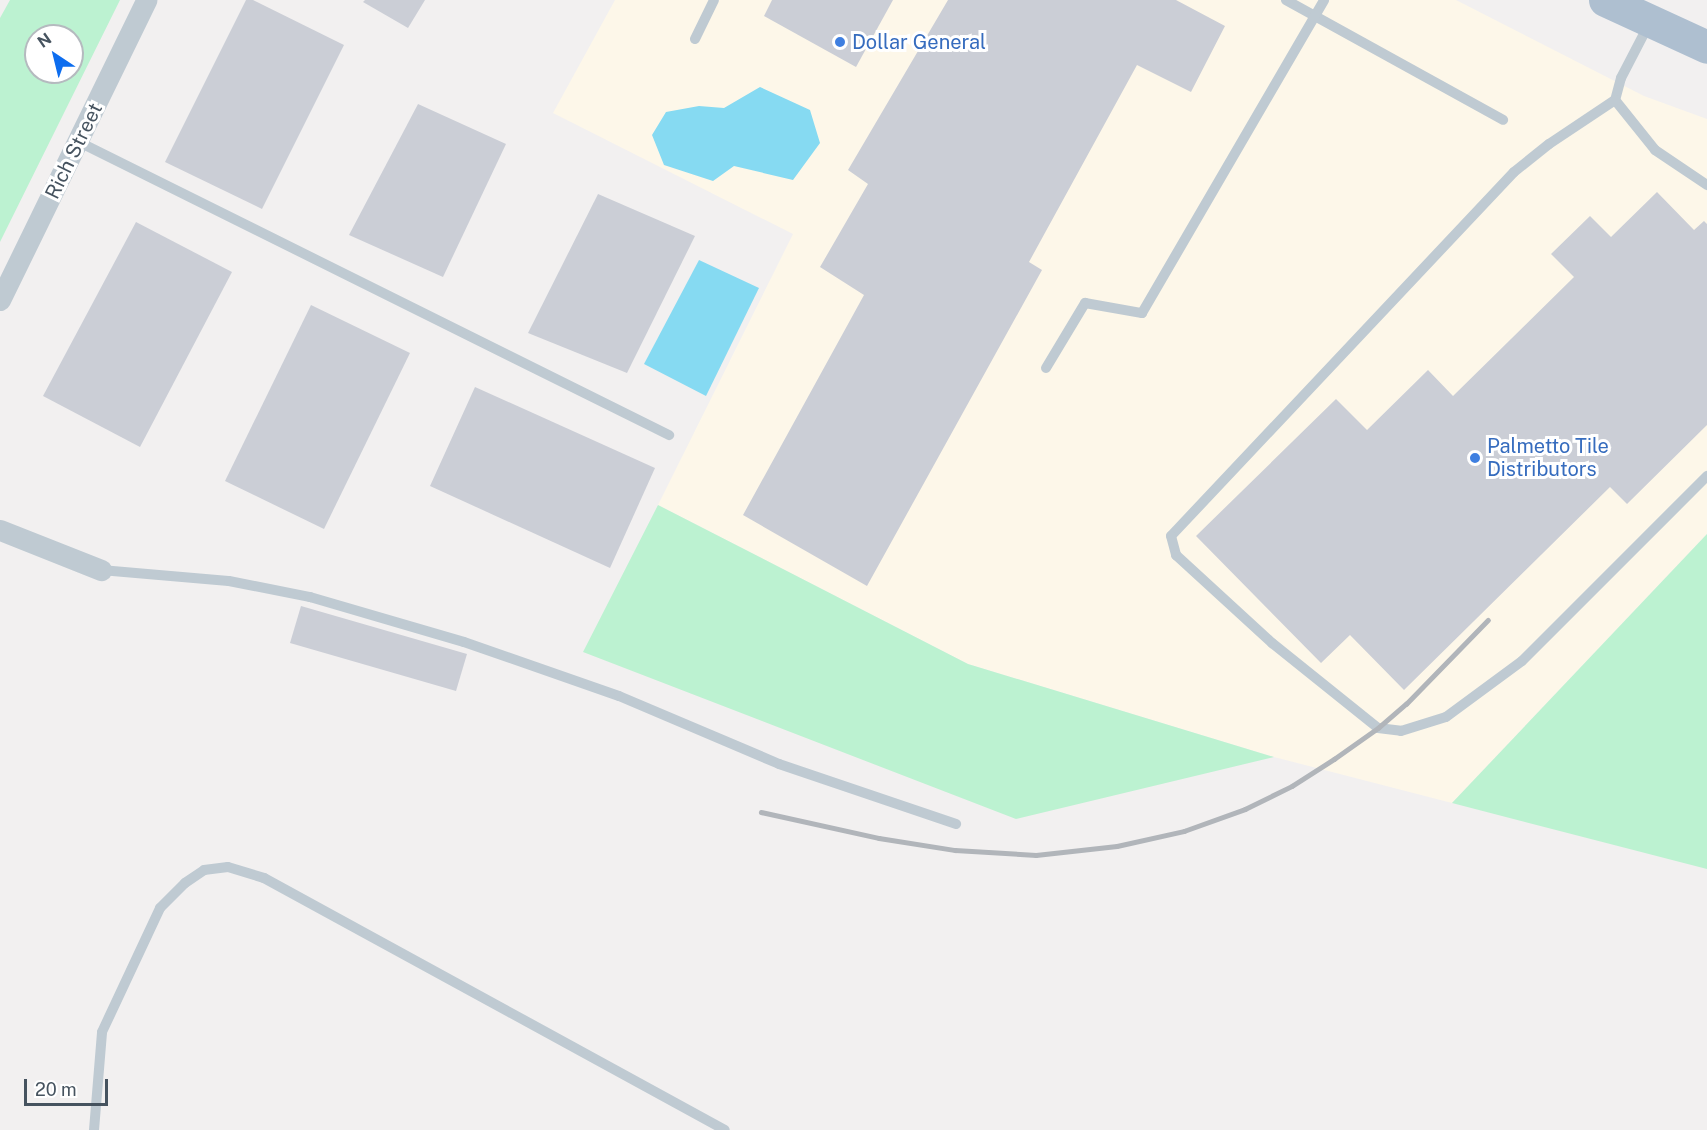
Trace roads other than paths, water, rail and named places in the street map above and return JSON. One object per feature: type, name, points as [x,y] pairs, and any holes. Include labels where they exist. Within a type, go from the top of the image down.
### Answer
[{"type":"main road","points":[[1605,0],[1707,47]]},
{"type":"street","name":"Rich Street","points":[[0,300],[79,142],[146,0]]},
{"type":"street","points":[[0,530],[101,570]]},
{"type":"lane","points":[[695,39],[714,0]]},
{"type":"lane","points":[[1286,0],[1503,120]]},
{"type":"lane","points":[[1046,368],[1085,303],[1142,313],[1324,0]]},
{"type":"lane","points":[[1650,21],[1621,78],[1615,100],[1548,144],[1515,172],[1171,536],[1176,555],[1272,643],[1378,728],[1401,731],[1446,717],[1522,661],[1707,476]]},
{"type":"lane","points":[[1615,100],[1655,150],[1707,185]]},
{"type":"lane","points":[[79,142],[669,435]]},
{"type":"lane","points":[[101,570],[229,581],[310,597],[453,639],[619,696],[778,764],[956,824]]},
{"type":"lane","points":[[94,1130],[102,1032],[160,908],[185,883],[204,870],[228,867],[264,878],[725,1130]]},
{"type":"water","points":[[760,87],[810,110],[820,143],[793,180],[734,166],[713,181],[664,165],[652,135],[666,112],[699,106],[724,108]]},
{"type":"water","points":[[699,260],[759,288],[706,396],[644,364]]},
{"type":"railway","points":[[761,812],[879,838],[955,850],[1036,855],[1117,846],[1184,831],[1245,809],[1292,786],[1334,759],[1378,728],[1406,704],[1488,620]]},
{"type":"place","name":"Dollar General","points":[[840,42]]},
{"type":"place","name":"Palmetto Tile Distributors","points":[[1475,458]]}]
